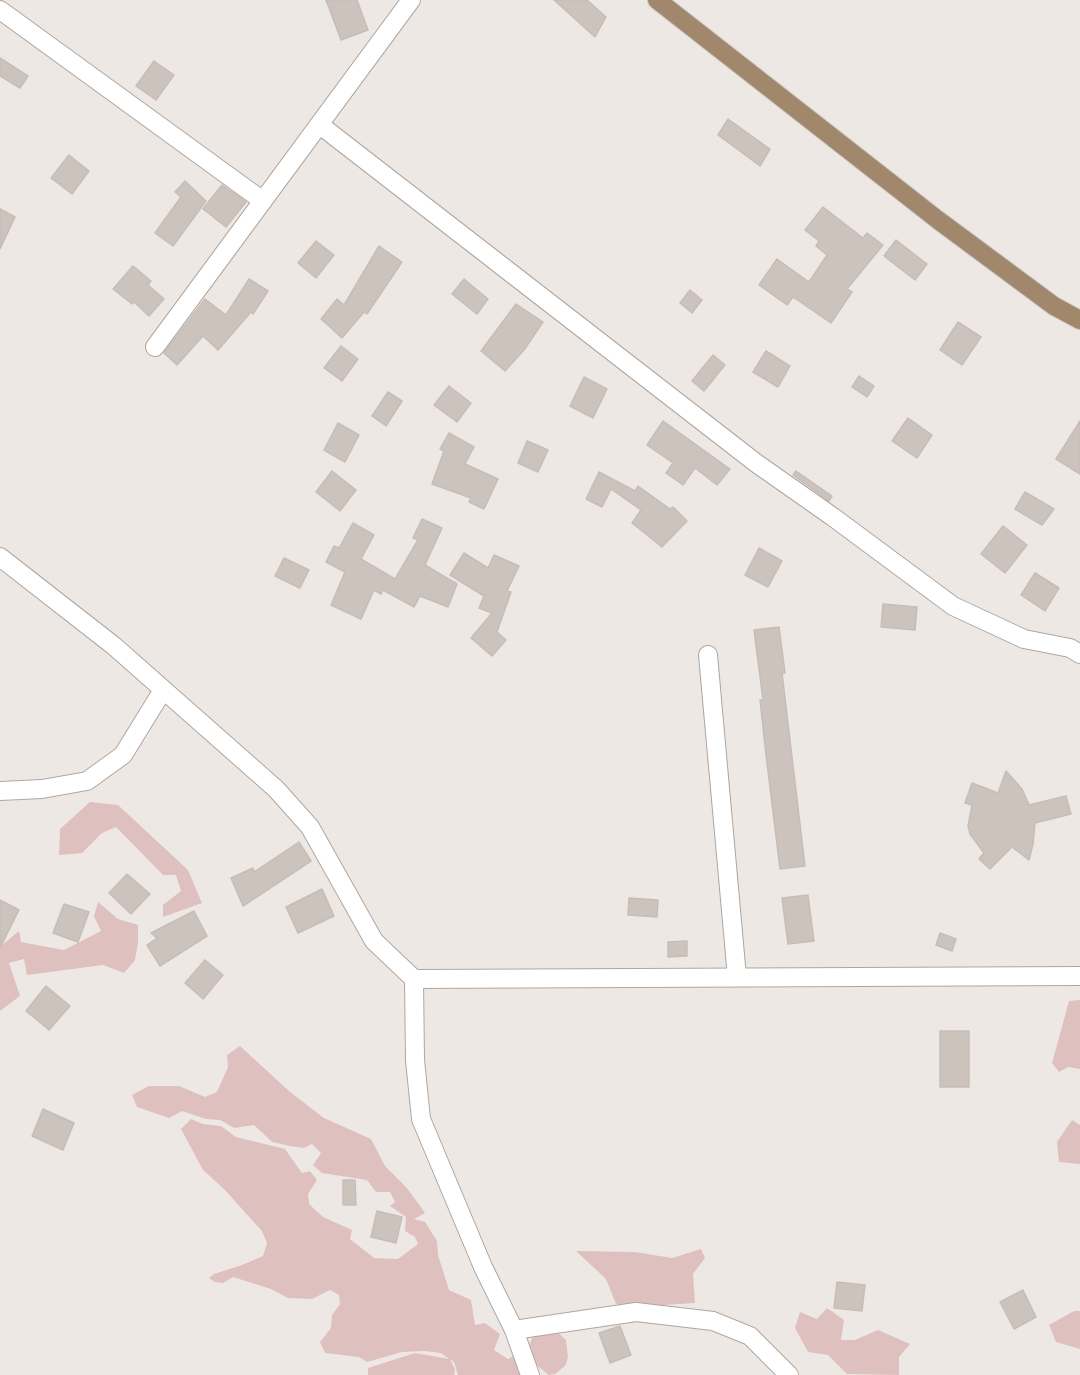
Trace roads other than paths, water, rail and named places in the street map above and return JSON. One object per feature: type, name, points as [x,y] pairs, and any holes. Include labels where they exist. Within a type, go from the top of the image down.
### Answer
[{"type":"main road","points":[[657,0],[938,220],[1054,306],[1080,320]]},
{"type":"street","points":[[155,347],[411,0]]},
{"type":"street","points":[[0,10],[263,201]]},
{"type":"street","points":[[320,125],[756,463],[953,606],[1024,639],[1070,648],[1080,654]]},
{"type":"street","points":[[0,557],[114,646],[276,789],[310,828],[374,941],[414,979],[1080,976]]},
{"type":"street","points":[[708,655],[737,978]]},
{"type":"street","points":[[0,791],[42,789],[87,781],[123,755],[163,690]]},
{"type":"street","points":[[414,979],[415,1060],[421,1119],[483,1267],[514,1330],[530,1375]]},
{"type":"street","points":[[514,1330],[636,1312],[713,1321],[750,1336],[789,1375]]}]
